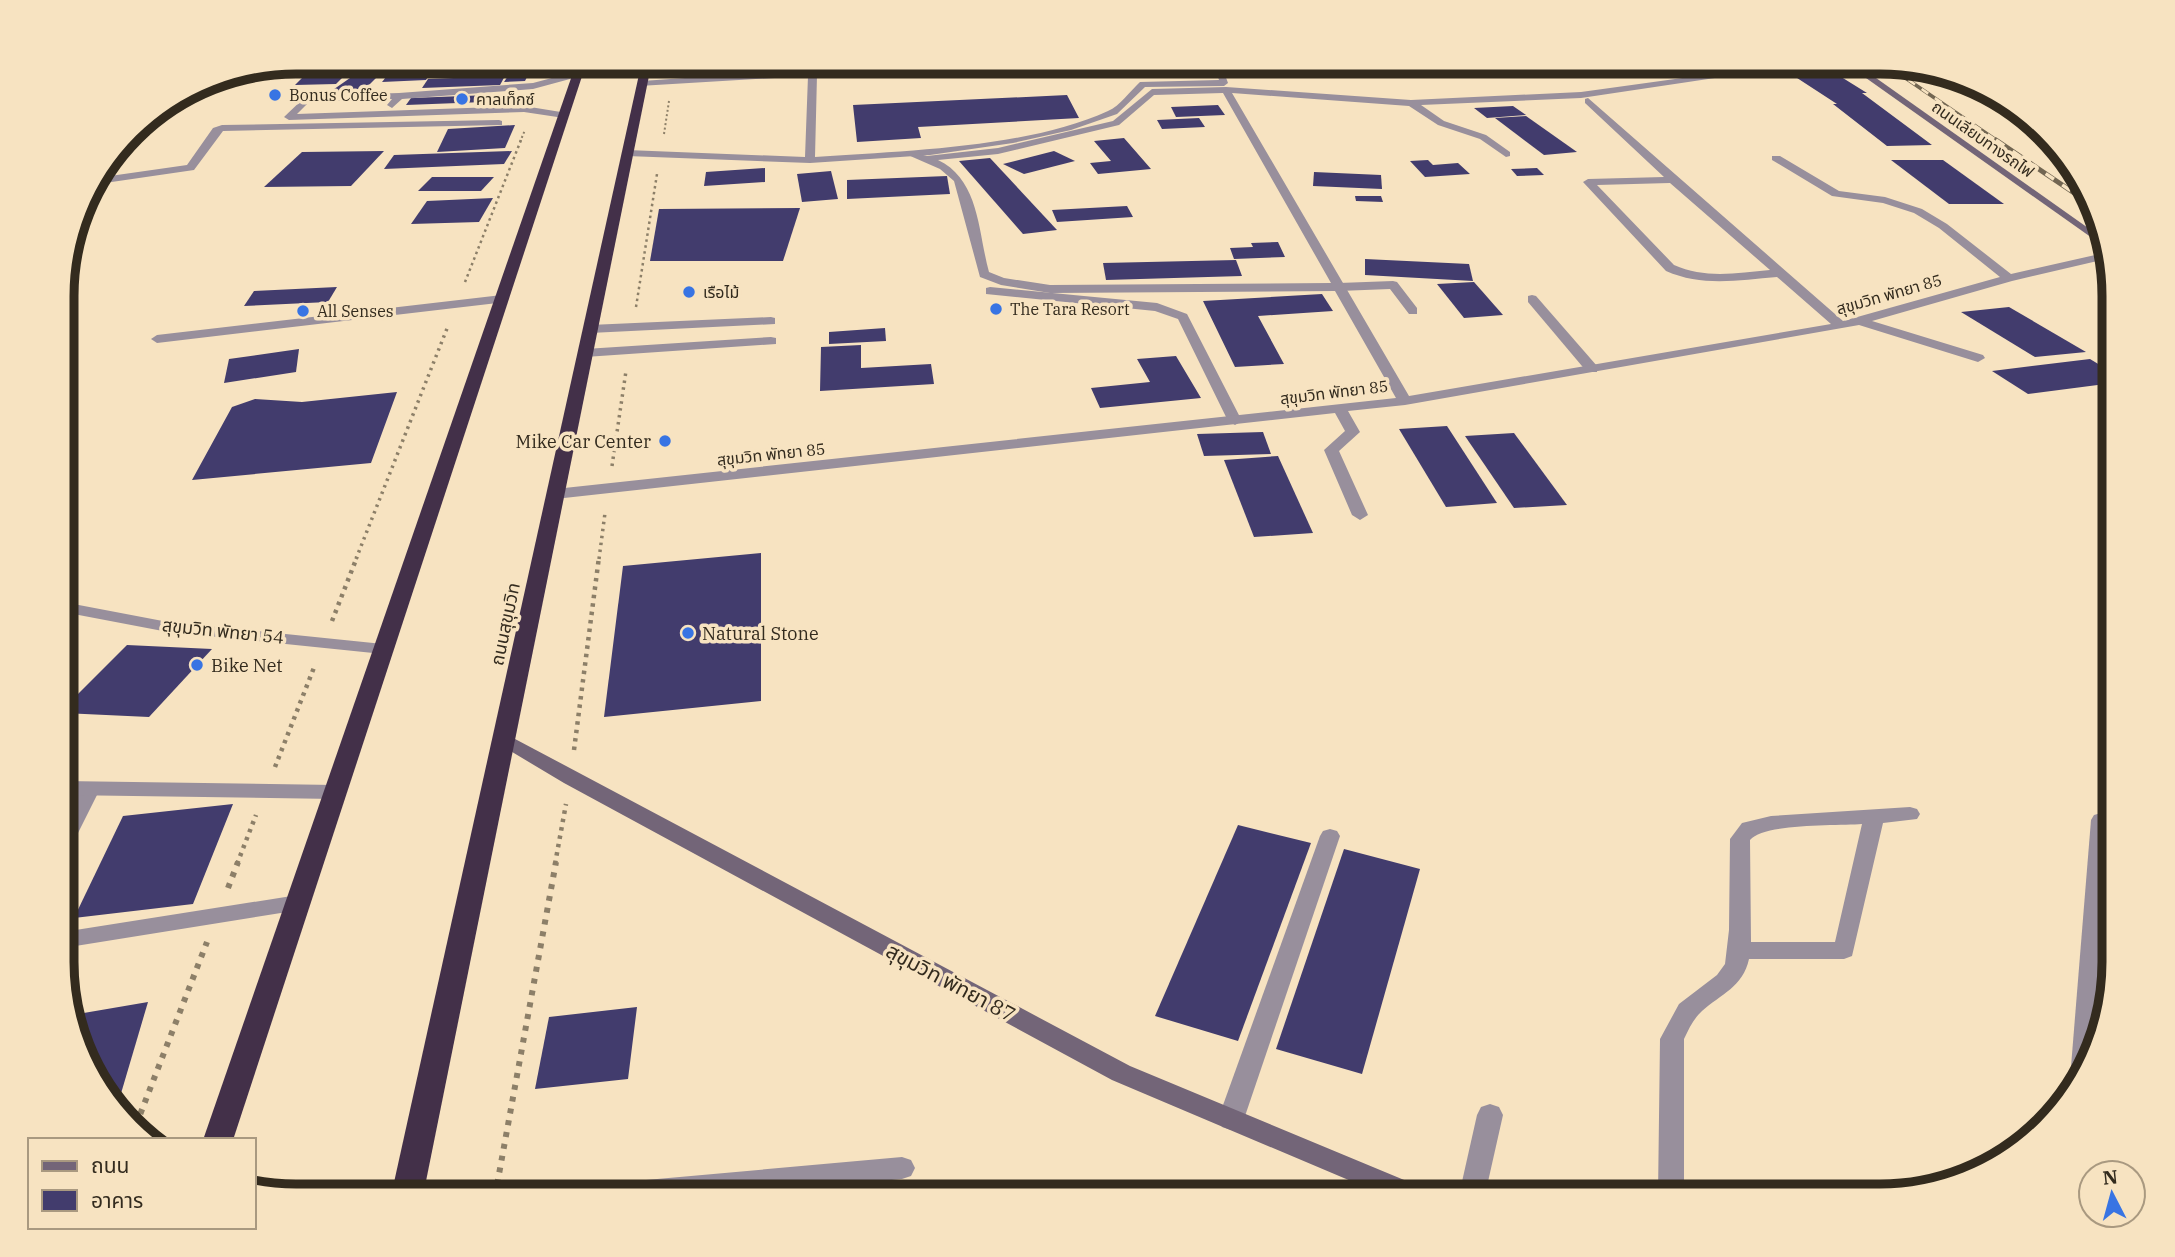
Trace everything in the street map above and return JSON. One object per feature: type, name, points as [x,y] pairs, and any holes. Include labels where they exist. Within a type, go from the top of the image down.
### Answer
[{"type":"highway","points":[[219,1138],[578,74]]},
{"type":"highway","name":"ถนนสุขุมวิท","points":[[410,1184],[644,74]]},
{"type":"street","points":[[563,74],[533,86],[399,96],[306,99],[289,117],[533,110],[564,115]]},
{"type":"street","points":[[642,84],[785,74]]},
{"type":"street","points":[[810,160],[813,74]]},
{"type":"street","points":[[627,153],[810,160],[912,153],[1013,140],[1068,128],[1114,112],[1143,84],[1224,83],[1221,74]]},
{"type":"street","points":[[924,159],[998,151],[1116,123],[1152,92],[1226,90],[1411,103],[1581,95],[1732,74]]},
{"type":"street","name":"ถนนเลียบทางรถไฟ","points":[[1864,74],[2093,236]]},
{"type":"street","points":[[1226,90],[1405,401]]},
{"type":"street","points":[[386,114],[399,96]]},
{"type":"street","points":[[1588,101],[1673,180],[1841,326]]},
{"type":"street","points":[[1411,103],[1441,124],[1483,137],[1506,154]]},
{"type":"street","points":[[106,180],[190,168],[216,130],[222,128],[499,123]]},
{"type":"street","points":[[912,153],[958,177],[968,206],[984,274],[991,278],[1050,289],[1393,285],[1413,311]]},
{"type":"street","points":[[1776,158],[1836,194],[1898,202],[1918,211],[1943,226],[2009,278]]},
{"type":"street","points":[[1673,180],[1588,182],[1670,268],[1681,275],[1697,278],[1779,273]]},
{"type":"street","name":"สุขุมวิท พัทยา 85","points":[[555,494],[1405,401],[1841,326],[2009,278],[2098,258]]},
{"type":"street","points":[[990,291],[1171,310],[1183,317],[1235,421]]},
{"type":"street","points":[[157,339],[502,299]]},
{"type":"street","points":[[1532,299],[1592,369]]},
{"type":"street","points":[[590,330],[771,321]]},
{"type":"street","points":[[1859,321],[1978,358]]},
{"type":"street","points":[[585,352],[771,341]]},
{"type":"street","points":[[1339,409],[1353,432],[1331,450],[1360,515]]},
{"type":"street","name":"สุขุมวิท พัทยา 54","points":[[74,609],[168,626],[383,649]]},
{"type":"street","name":"สุขุมวิท พัทยา 87","points":[[504,739],[571,778],[1121,1073],[1384,1183]]},
{"type":"street","points":[[74,788],[335,792]]},
{"type":"street","points":[[74,822],[90,789]]},
{"type":"street","points":[[1671,1183],[1672,1039],[1679,1023],[1693,1005],[1727,980],[1735,970],[1739,951],[1740,839],[1749,828],[1771,823],[1910,814]]},
{"type":"street","points":[[1739,951],[1844,950],[1874,817]]},
{"type":"street","points":[[2084,1047],[2101,820]]},
{"type":"street","points":[[1231,1119],[1330,836]]},
{"type":"street","points":[[74,938],[298,903]]},
{"type":"street","points":[[1475,1183],[1490,1115]]},
{"type":"street","points":[[733,1184],[902,1168]]},
{"type":"path","points":[[633,328],[673,82]]},
{"type":"path","points":[[139,1118],[533,110]]},
{"type":"path","points":[[497,1184],[571,778],[608,489],[630,350]]},
{"type":"building","points":[[328,74],[327,75],[276,77],[277,75]]},
{"type":"building","points":[[429,75],[426,80],[382,82],[386,77]]},
{"type":"building","points":[[528,75],[525,81],[504,82],[508,76]]},
{"type":"building","points":[[1838,75],[1867,93],[1862,93],[1932,145],[1887,146],[1833,104],[1837,104],[1794,76]]},
{"type":"building","points":[[505,76],[500,85],[422,88],[428,79]]},
{"type":"building","points":[[343,77],[336,84],[295,85],[302,78]]},
{"type":"building","points":[[377,77],[361,93],[327,94],[350,78]]},
{"type":"building","name":"คาลเท็กซ์","points":[[517,94],[513,101],[406,105],[411,98]]},
{"type":"building","points":[[1067,95],[1079,118],[918,127],[921,138],[857,142],[853,105]]},
{"type":"building","points":[[1218,105],[1225,115],[1176,117],[1171,107]]},
{"type":"building","points":[[1513,106],[1526,115],[1487,118],[1474,108]]},
{"type":"building","points":[[1526,116],[1577,152],[1544,155],[1495,118]]},
{"type":"building","points":[[1199,118],[1205,127],[1162,129],[1157,120]]},
{"type":"building","points":[[515,125],[505,148],[437,152],[448,129]]},
{"type":"building","points":[[1124,138],[1151,169],[1098,174],[1090,163],[1111,161],[1094,141]]},
{"type":"building","points":[[384,151],[351,186],[264,187],[302,152]]},
{"type":"building","points":[[512,151],[504,164],[384,169],[394,155]]},
{"type":"building","points":[[1054,151],[1075,161],[1024,174],[1003,164]]},
{"type":"building","points":[[990,158],[1057,230],[1023,234],[959,161]]},
{"type":"building","points":[[1428,160],[1433,165],[1458,163],[1470,174],[1425,177],[1410,161]]},
{"type":"building","points":[[1891,160],[1943,160],[2004,204],[1949,204]]},
{"type":"building","points":[[765,168],[765,182],[704,186],[706,172]]},
{"type":"building","points":[[1537,168],[1544,175],[1517,176],[1511,169]]},
{"type":"building","points":[[831,171],[838,199],[802,202],[797,174]]},
{"type":"building","points":[[1314,172],[1381,175],[1382,189],[1313,186]]},
{"type":"building","points":[[947,176],[950,194],[847,199],[847,180]]},
{"type":"building","points":[[432,177],[494,177],[481,191],[418,191]]},
{"type":"building","points":[[1355,196],[1381,196],[1383,202],[1356,201]]},
{"type":"building","points":[[493,198],[479,222],[411,224],[427,201]]},
{"type":"building","points":[[1127,206],[1133,217],[1057,222],[1052,210]]},
{"type":"building","points":[[800,208],[783,261],[650,261],[659,209]]},
{"type":"building","points":[[1278,242],[1285,257],[1234,259],[1230,248],[1253,247],[1251,243]]},
{"type":"building","points":[[1365,259],[1469,264],[1473,281],[1365,275]]},
{"type":"building","points":[[1236,260],[1242,276],[1106,280],[1103,263]]},
{"type":"building","points":[[1474,282],[1503,315],[1464,318],[1437,284]]},
{"type":"building","points":[[337,287],[328,302],[244,306],[254,291]]},
{"type":"building","points":[[1322,294],[1333,311],[1258,316],[1284,364],[1235,367],[1203,301]]},
{"type":"building","points":[[2009,307],[2086,352],[2035,357],[1961,312]]},
{"type":"building","points":[[885,328],[886,341],[829,344],[829,332]]},
{"type":"building","points":[[861,345],[861,368],[931,364],[934,384],[820,391],[821,347]]},
{"type":"building","points":[[299,349],[296,372],[224,383],[229,359]]},
{"type":"building","points":[[1176,356],[1201,398],[1100,408],[1091,388],[1150,382],[1137,359]]},
{"type":"building","points":[[2090,359],[2101,366],[2101,385],[2028,394],[1992,371]]},
{"type":"building","points":[[397,392],[371,463],[192,480],[232,407],[255,399],[302,402]]},
{"type":"building","points":[[1447,426],[1497,503],[1446,507],[1399,429]]},
{"type":"building","points":[[1263,432],[1271,454],[1204,456],[1197,434]]},
{"type":"building","points":[[1514,433],[1567,505],[1514,508],[1465,436]]},
{"type":"building","points":[[1278,456],[1313,533],[1254,537],[1224,460]]},
{"type":"building","name":"Natural Stone","points":[[761,553],[761,701],[604,717],[623,566]]},
{"type":"building","points":[[127,645],[212,649],[149,717],[74,714],[74,698]]},
{"type":"building","points":[[233,804],[193,904],[74,918],[123,816]]},
{"type":"building","points":[[1238,825],[1311,843],[1238,1041],[1155,1016]]},
{"type":"building","points":[[1344,849],[1420,869],[1362,1074],[1276,1049]]},
{"type":"building","points":[[148,1002],[120,1098],[90,1046],[80,1014]]},
{"type":"building","points":[[637,1007],[628,1079],[535,1089],[549,1017]]},
{"type":"railway","points":[[1901,75],[1999,142]]},
{"type":"railway","points":[[1996,140],[2078,196]]},
{"type":"place","name":"Bonus Coffee","points":[[275,95]]},
{"type":"place","name":"คาลเท็กซ์","points":[[462,99]]},
{"type":"place","name":"เรือไม้","points":[[689,292]]},
{"type":"place","name":"The Tara Resort","points":[[996,309]]},
{"type":"place","name":"All Senses","points":[[303,311]]},
{"type":"place","name":"Mike Car Center","points":[[665,441]]},
{"type":"place","name":"Natural Stone","points":[[688,633]]},
{"type":"place","name":"Bike Net","points":[[197,665]]}]
